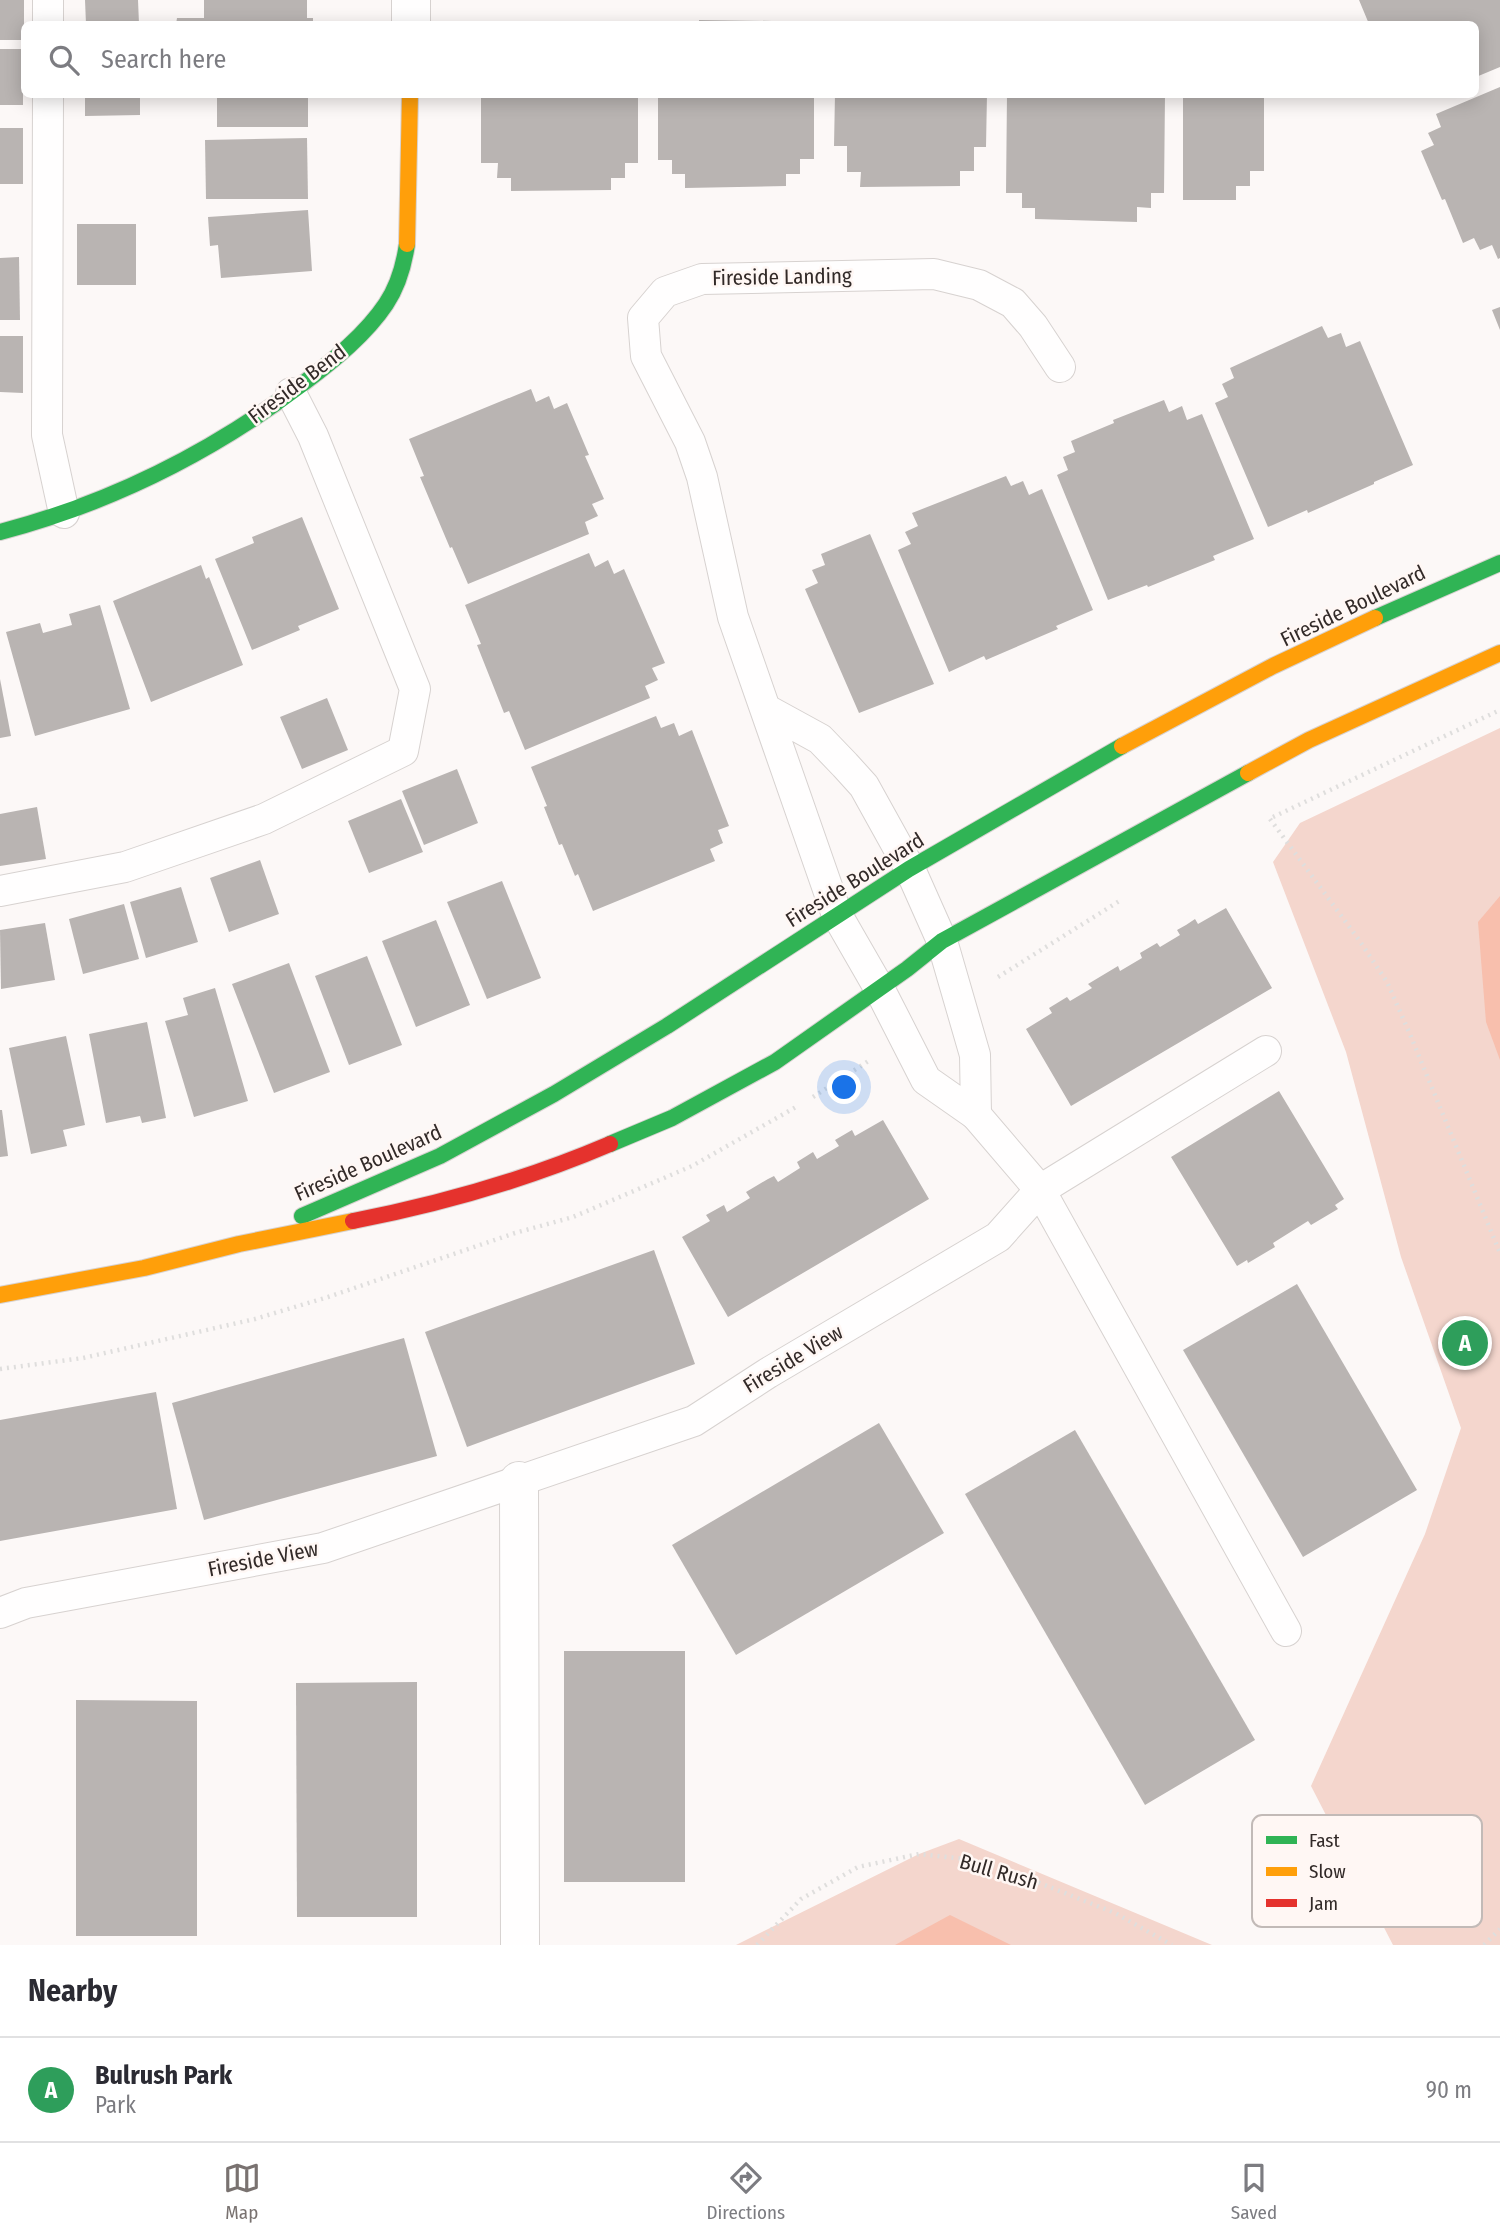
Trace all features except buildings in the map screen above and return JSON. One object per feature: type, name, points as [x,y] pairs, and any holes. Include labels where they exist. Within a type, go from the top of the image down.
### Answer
[{"type":"street","points":[[411,0],[411,21]]},
{"type":"street","name":"Fireside Bend","points":[[0,531],[64,513],[132,486],[204,449],[291,393],[343,352],[384,310],[401,276],[409,234],[410,98]]},
{"type":"street","name":"Fireside Boulevard","points":[[239,1244],[457,1147],[585,1076],[686,1015],[910,869],[1203,702],[1413,599],[1500,563]]},
{"type":"street","name":"Fireside Boulevard","points":[[0,1295],[144,1268],[239,1244],[415,1209],[565,1163],[672,1118],[775,1062],[876,984],[942,941],[1309,740],[1500,653]]},
{"type":"street","points":[[519,1481],[520,1945]]},
{"type":"lane","points":[[48,0],[48,21]]},
{"type":"lane","points":[[48,98],[47,435],[64,513]]},
{"type":"lane","name":"Fireside Landing","points":[[876,984],[837,915],[733,617],[702,477],[690,442],[646,356],[643,318],[665,292],[702,279],[934,274],[979,285],[1013,303],[1033,326],[1060,367]]},
{"type":"lane","points":[[0,891],[125,867],[264,819],[403,751],[415,689],[313,436],[291,393]]},
{"type":"lane","points":[[767,710],[820,739],[864,786],[910,869],[942,941],[975,1055],[976,1115]]},
{"type":"lane","points":[[876,984],[926,1080],[976,1115],[1040,1190],[1286,1631]]},
{"type":"lane","name":"Fireside View","points":[[0,1613],[26,1603],[323,1548],[694,1420],[768,1373],[998,1237],[1040,1190],[1266,1051]]},
{"type":"path","points":[[1500,710],[1270,819],[1387,982],[1500,1253]]},
{"type":"path","name":"Bull Rush","points":[[757,1945],[801,1899],[858,1867],[919,1854],[975,1860],[1032,1880],[1115,1913],[1172,1945]]},
{"type":"path","points":[[1484,1945],[1500,1929]]},
{"type":"shaded area","points":[[1500,728],[1500,1945],[1393,1945],[1384,1927],[1482,1927],[1482,1815],[1326,1815],[1311,1786],[1425,1534],[1461,1428],[1401,1257],[1346,1052],[1273,862],[1300,823]]},
{"type":"shaded area","points":[[1500,896],[1500,1060],[1486,1022],[1478,922]]},
{"type":"shaded area","points":[[959,1839],[1212,1945],[736,1945],[919,1854]]},
{"type":"shaded area","points":[[950,1915],[1011,1945],[895,1945]]},
{"type":"traffic: fast","points":[[0,532],[82,506],[160,472],[198,452],[270,407],[338,356],[378,315],[397,283],[407,244]]},
{"type":"traffic: fast","points":[[1375,618],[1500,563]]},
{"type":"traffic: fast","points":[[302,1216],[440,1156],[554,1094],[667,1026],[909,869],[1122,746]]},
{"type":"traffic: fast","points":[[610,1144],[672,1118],[775,1062],[907,969],[942,941],[1248,773]]},
{"type":"traffic: slow","points":[[407,244],[410,98]]},
{"type":"traffic: slow","points":[[1122,746],[1273,666],[1375,618]]},
{"type":"traffic: slow","points":[[1248,773],[1309,740],[1500,653]]},
{"type":"traffic: slow","points":[[0,1295],[144,1268],[239,1244],[353,1221]]},
{"type":"traffic: jam","points":[[353,1221],[484,1189],[610,1144]]},
{"type":"place","name":"Bulrush Park","points":[[1465,1343]]}]
